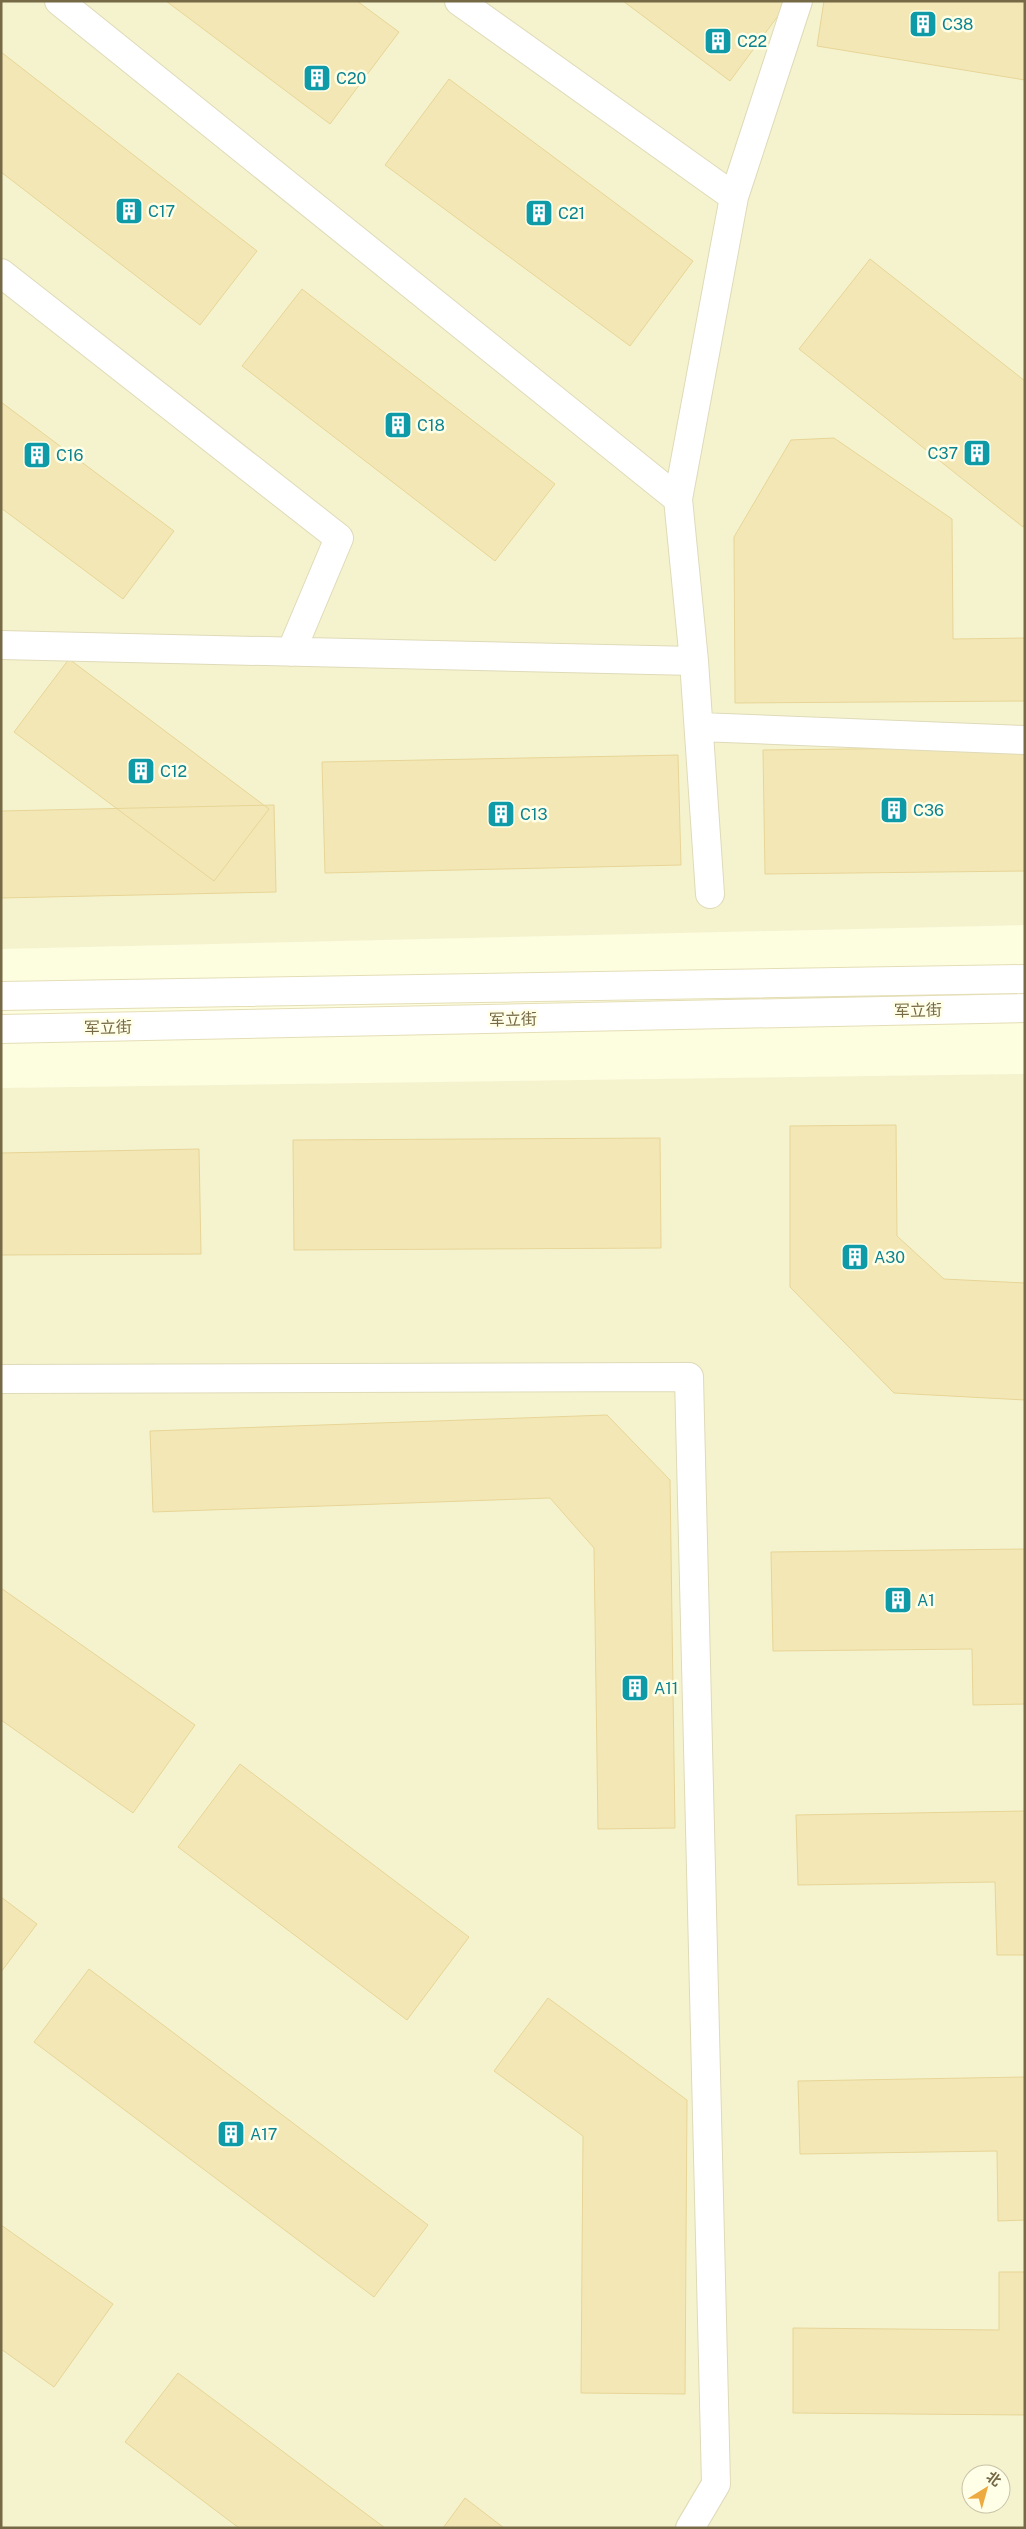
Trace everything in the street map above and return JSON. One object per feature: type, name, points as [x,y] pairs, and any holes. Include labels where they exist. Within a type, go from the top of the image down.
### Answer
[{"type":"street","points":[[59,1],[678,499]]},
{"type":"street","points":[[459,1],[734,197]]},
{"type":"street","points":[[710,894],[694,661],[678,499],[734,197],[798,1]]},
{"type":"street","points":[[1,273],[339,538],[291,652]]},
{"type":"street","points":[[1,645],[694,661]]},
{"type":"street","points":[[699,727],[1025,740]]},
{"type":"street","name":"军立街","points":[[1,996],[1025,979]]},
{"type":"street","name":"军立街","points":[[1,1029],[1025,1008]]},
{"type":"street","points":[[1,1379],[689,1377],[716,2484],[690,2528]]},
{"type":"shaded area","points":[[1,1],[1025,1],[1025,925],[1,949]]},
{"type":"shaded area","points":[[1025,1074],[1025,2528],[1,2528],[1,1088]]},
{"type":"building","name":"C20","points":[[166,1],[357,1],[399,32],[330,124]]},
{"type":"building","name":"C22","points":[[623,1],[789,1],[730,81]]},
{"type":"building","name":"C38","points":[[824,1],[1025,1],[1025,80],[817,46]]},
{"type":"building","name":"C17","points":[[1,52],[257,251],[200,325],[1,172]]},
{"type":"building","name":"C21","points":[[449,79],[693,261],[630,346],[385,165]]},
{"type":"building","name":"C37","points":[[870,259],[1025,381],[1025,524],[1023,527],[799,349]]},
{"type":"building","name":"C18","points":[[302,289],[555,484],[495,561],[242,366]]},
{"type":"building","name":"C16","points":[[1,402],[174,531],[123,599],[1,508]]},
{"type":"building","points":[[834,438],[952,519],[953,639],[1025,638],[1025,701],[735,703],[734,537],[791,440]]},
{"type":"building","name":"C12","points":[[69,659],[269,809],[214,881],[14,732]]},
{"type":"building","name":"C36","points":[[1025,747],[1025,871],[765,874],[763,750]]},
{"type":"building","name":"C13","points":[[678,755],[681,865],[325,873],[322,762]]},
{"type":"building","points":[[274,805],[276,892],[1,898],[1,811]]},
{"type":"building","name":"A30","points":[[896,1125],[897,1236],[944,1279],[1025,1283],[1025,1400],[894,1393],[790,1287],[790,1126]]},
{"type":"building","points":[[660,1138],[661,1248],[294,1250],[293,1140]]},
{"type":"building","points":[[199,1149],[201,1254],[1,1255],[1,1153]]},
{"type":"building","name":"A11","points":[[607,1415],[670,1480],[675,1828],[598,1829],[594,1548],[550,1498],[153,1512],[150,1431]]},
{"type":"building","name":"A1","points":[[1025,1549],[1025,1704],[973,1705],[972,1649],[773,1651],[771,1552]]},
{"type":"building","points":[[1,1588],[195,1725],[133,1813],[1,1720]]},
{"type":"building","points":[[240,1764],[469,1937],[407,2020],[178,1847]]},
{"type":"building","points":[[1025,1811],[1025,1955],[997,1955],[995,1882],[798,1885],[796,1815]]},
{"type":"building","points":[[1,1897],[37,1924],[1,1972]]},
{"type":"building","name":"A17","points":[[89,1969],[428,2225],[374,2297],[34,2042]]},
{"type":"building","points":[[548,1998],[687,2100],[685,2394],[581,2393],[583,2136],[494,2071]]},
{"type":"building","points":[[1025,2077],[1025,2220],[998,2221],[997,2151],[800,2154],[798,2081]]},
{"type":"building","points":[[1,2225],[113,2304],[54,2387],[1,2349]]},
{"type":"building","points":[[999,2272],[1025,2272],[1025,2415],[793,2413],[793,2328],[999,2330]]},
{"type":"building","points":[[178,2373],[385,2528],[239,2528],[125,2442]]},
{"type":"building","points":[[465,2498],[504,2528],[443,2528]]},
{"type":"place","name":"C38","points":[[923,24]]},
{"type":"place","name":"C22","points":[[718,41]]},
{"type":"place","name":"C20","points":[[317,78]]},
{"type":"place","name":"C17","points":[[129,211]]},
{"type":"place","name":"C21","points":[[539,213]]},
{"type":"place","name":"C18","points":[[398,425]]},
{"type":"place","name":"C37","points":[[977,453]]},
{"type":"place","name":"C16","points":[[37,455]]},
{"type":"place","name":"C12","points":[[141,771]]},
{"type":"place","name":"C36","points":[[894,810]]},
{"type":"place","name":"C13","points":[[501,814]]},
{"type":"place","name":"A30","points":[[855,1257]]},
{"type":"place","name":"A1","points":[[898,1600]]},
{"type":"place","name":"A11","points":[[635,1688]]},
{"type":"place","name":"A17","points":[[231,2134]]}]
